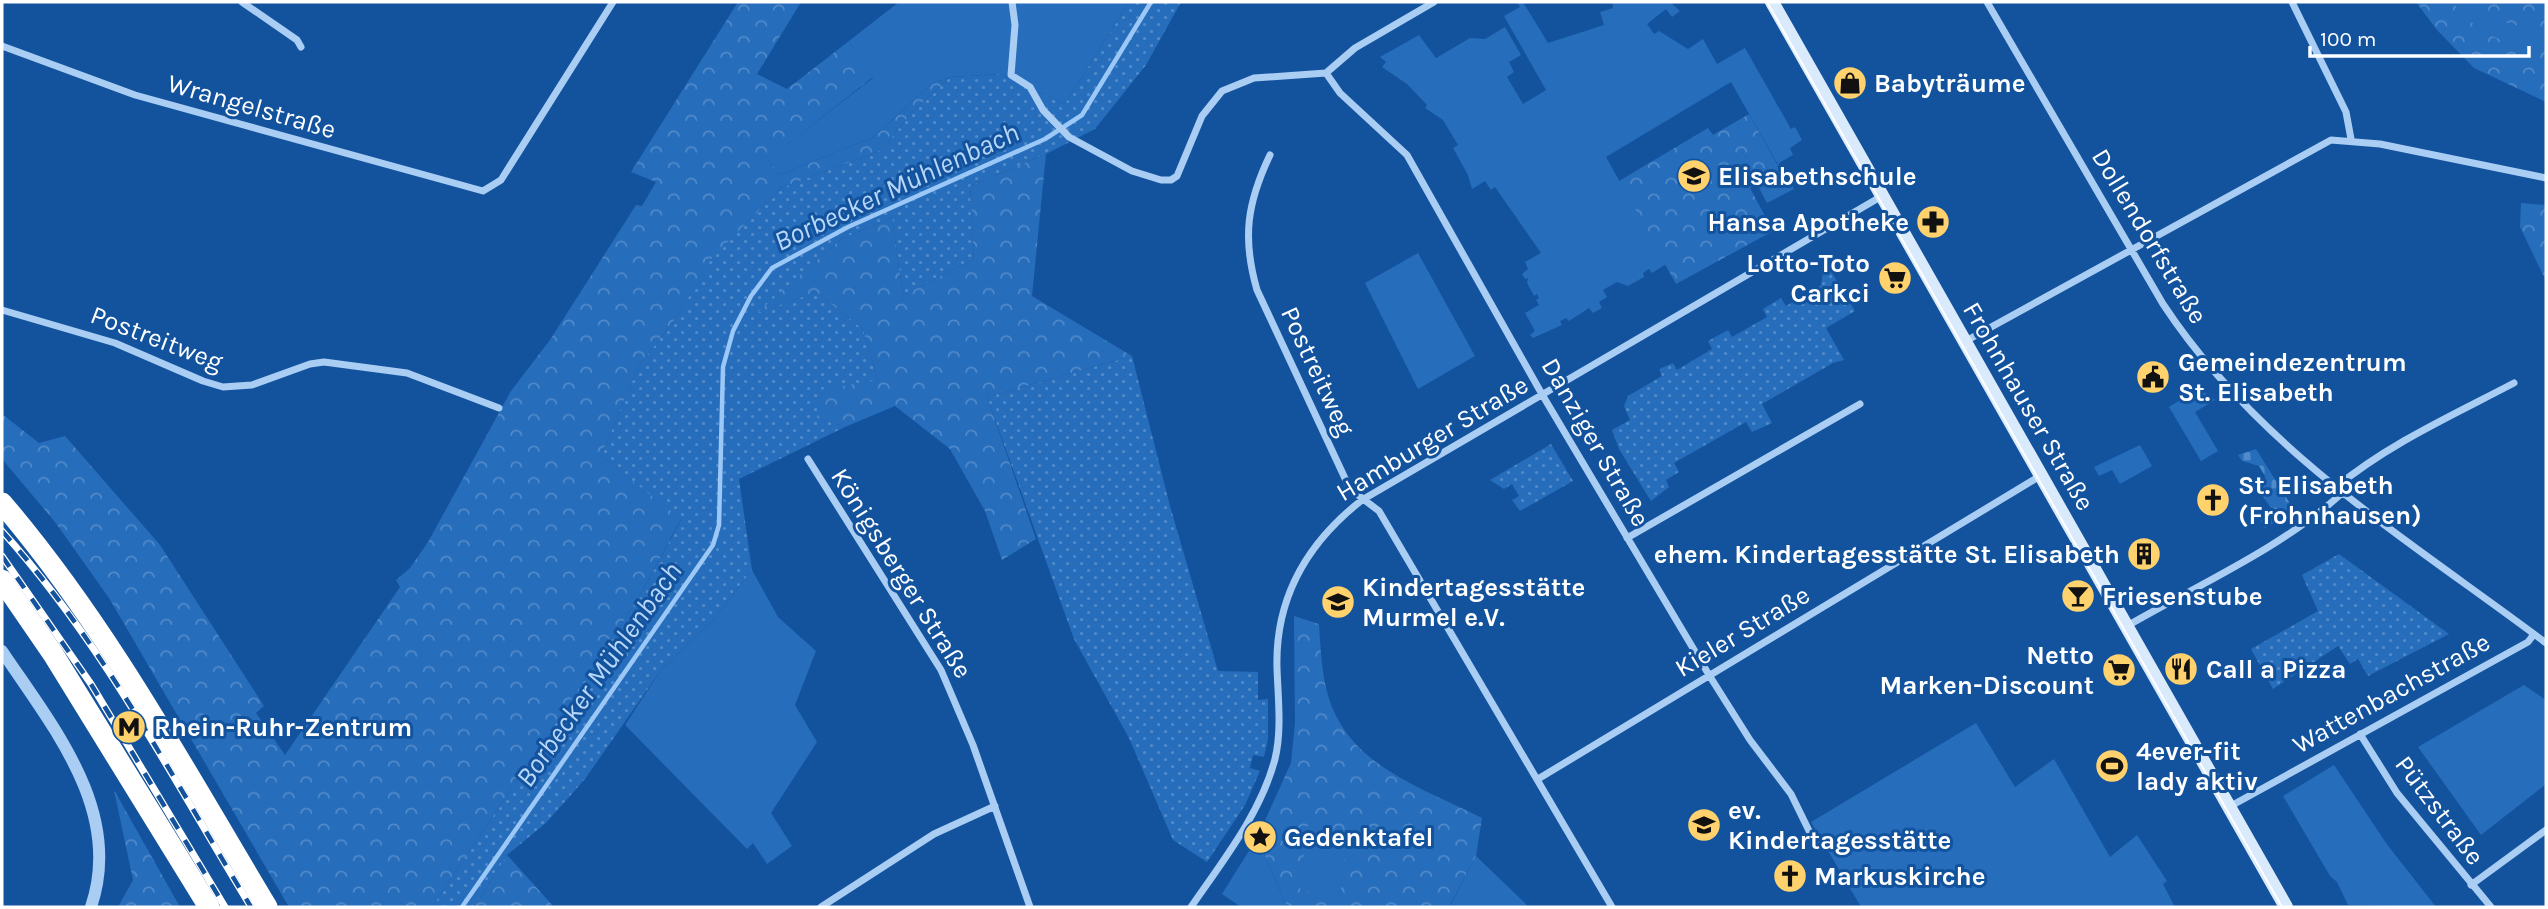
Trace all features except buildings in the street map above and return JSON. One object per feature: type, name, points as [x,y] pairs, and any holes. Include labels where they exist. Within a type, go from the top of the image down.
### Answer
[{"type":"highway","points":[[2,503],[89,618],[159,726],[267,907]]},
{"type":"highway","points":[[2,579],[53,654],[209,907]]},
{"type":"highway","points":[[2,601],[53,654]]},
{"type":"main road","name":"Frohnhauser Straße","points":[[1772,2],[2286,907]]},
{"type":"street","points":[[242,2],[297,40],[301,47]]},
{"type":"street","name":"Wrangelstraße","points":[[2,46],[135,95],[483,191],[494,187],[533,132],[614,2]]},
{"type":"street","points":[[1012,2],[1015,25],[1011,75],[1030,87],[1055,124],[1069,137],[1132,171],[1161,180],[1171,180],[1177,176],[1202,116],[1222,91],[1254,78],[1326,73],[1355,48],[1434,2]]},
{"type":"street","name":"Dollendorfstraße","points":[[1987,2],[2163,304],[2195,351],[2265,424],[2338,491],[2546,643]]},
{"type":"street","points":[[2292,2],[2346,112],[2351,139]]},
{"type":"street","name":"Danziger Straße","points":[[1326,73],[1340,93],[1407,155],[1543,396],[1709,676],[1750,740],[1791,794],[1816,845]]},
{"type":"street","points":[[1964,343],[2331,140],[2351,139],[2546,178]]},
{"type":"street","name":"Postreitweg","points":[[1270,155],[1252,198],[1247,257],[1256,290],[1350,489],[1379,511],[1612,907]]},
{"type":"street","name":"Hamburger Straße","points":[[1191,907],[1248,820],[1269,781],[1279,737],[1278,635],[1283,607],[1301,564],[1340,517],[1362,499],[1543,396],[1882,196]]},
{"type":"street","name":"Postreitweg","points":[[2,310],[115,343],[223,387],[252,385],[310,363],[324,362],[407,373],[499,408]]},
{"type":"street","points":[[2126,626],[2282,537],[2323,510],[2358,469],[2407,439],[2514,383]]},
{"type":"street","points":[[1628,538],[1860,404]]},
{"type":"street","name":"Königsberger Straße","points":[[808,459],[941,670],[974,745],[1030,907]]},
{"type":"street","name":"Kieler Straße","points":[[1538,779],[2040,476]]},
{"type":"street","name":"Wattenbachstraße","points":[[2228,807],[2528,642],[2534,634]]},
{"type":"street","points":[[2,651],[61,740],[90,799],[98,839],[97,881],[90,907]]},
{"type":"street","name":"Pützstraße","points":[[2360,734],[2398,793],[2491,907]]},
{"type":"street","points":[[821,907],[934,834],[995,806]]},
{"type":"street","points":[[2471,885],[2546,830]]},
{"type":"green space","points":[[738,2],[801,2],[757,74],[787,89],[849,41],[873,77],[769,159],[779,175],[874,137],[931,84],[950,77],[912,112],[882,150],[781,188],[712,258],[678,315],[638,367],[601,456],[681,519],[637,601],[432,907],[289,907],[109,598],[55,522],[2,459],[2,414],[39,443],[65,436],[160,545],[264,706],[256,713],[285,755],[400,587],[396,580],[410,568],[428,542],[511,391],[550,340],[636,205],[642,206],[656,182],[631,172]]},
{"type":"green space","points":[[899,2],[1129,2],[1065,104],[1000,74],[950,77],[931,84],[874,137],[779,175],[768,159],[873,78],[849,41]]},
{"type":"green space","points":[[1129,2],[1181,2],[1146,65],[1095,129],[1046,154],[970,186],[974,259],[903,295],[892,218],[841,239],[759,312],[816,292],[863,329],[878,380],[817,418],[845,427],[739,479],[752,570],[715,618],[661,670],[585,779],[546,823],[507,855],[474,907],[432,907],[637,601],[681,520],[601,456],[638,367],[678,315],[712,257],[781,188],[882,150],[912,112],[950,77],[1000,74],[1065,104]]},
{"type":"green space","points":[[1517,2],[1523,2],[1548,43],[1604,25],[1600,12],[1613,8],[1612,2],[1670,2],[1680,11],[1672,17],[1666,9],[1647,24],[1654,34],[1659,31],[1688,49],[1703,39],[1717,64],[1745,48],[1791,129],[1795,127],[1802,140],[1790,148],[1793,155],[1779,163],[1794,189],[1767,203],[1757,184],[1781,170],[1731,82],[1606,157],[1666,264],[1652,273],[1649,269],[1643,273],[1644,277],[1628,286],[1617,282],[1603,290],[1607,297],[1599,302],[1602,308],[1593,313],[1589,308],[1569,321],[1566,318],[1560,321],[1562,325],[1533,338],[1530,335],[1535,331],[1525,313],[1539,305],[1536,300],[1539,298],[1537,294],[1534,296],[1527,283],[1528,278],[1525,279],[1522,274],[1528,269],[1525,262],[1541,253],[1495,187],[1491,190],[1485,181],[1472,189],[1468,175],[1453,148],[1458,145],[1443,120],[1425,108],[1427,105],[1407,84],[1382,67],[1386,62],[1380,57],[1419,35],[1436,58],[1470,38],[1485,39],[1505,27],[1521,55],[1509,62],[1514,72],[1507,77],[1523,104],[1546,90],[1504,16],[1520,7]]},
{"type":"green space","points":[[2416,2],[2546,2],[2546,102],[2474,68],[2437,30]]},
{"type":"green space","points":[[2452,2],[2475,2],[2498,20],[2546,30],[2546,42],[2517,42],[2493,36],[2472,23]]},
{"type":"green space","name":"Elisabethschule","points":[[1749,114],[1781,171],[1750,188],[1773,231],[1676,284],[1619,181],[1708,128],[1713,135]]},
{"type":"green space","points":[[1046,154],[1032,296],[1132,356],[987,397],[1036,539],[1002,560],[985,511],[950,449],[895,406],[845,427],[817,418],[820,390],[878,380],[863,329],[816,292],[757,313],[841,239],[892,218],[903,295],[974,259],[970,186]]},
{"type":"green space","points":[[2521,203],[2546,205],[2546,281],[2520,227]]},
{"type":"green space","points":[[1418,253],[1475,356],[1418,389],[1365,283]]},
{"type":"green space","points":[[1829,268],[1855,311],[1826,328],[1844,360],[1833,363],[1762,404],[1772,423],[1752,432],[1746,422],[1674,463],[1679,472],[1666,480],[1669,487],[1651,501],[1619,449],[1612,430],[1630,420],[1624,406],[1628,396],[1662,376],[1659,369],[1673,363],[1677,370],[1712,349],[1708,341],[1728,330],[1732,337],[1767,317],[1763,309],[1781,298],[1786,306],[1821,285],[1823,272]]},
{"type":"green space","points":[[1132,356],[1170,506],[1218,671],[1258,672],[1258,700],[1268,699],[1268,739],[1264,757],[1253,755],[1250,768],[1260,771],[1245,805],[1207,862],[1173,840],[1129,738],[1074,639],[987,397]]},
{"type":"green space","points":[[2199,388],[2215,400],[2195,412],[2218,451],[2201,461],[2169,407]]},
{"type":"green space","points":[[1551,444],[1573,481],[1520,511],[1512,500],[1519,496],[1512,484],[1504,489],[1490,480]]},
{"type":"green space","points":[[2140,445],[2152,466],[2120,484],[2112,470],[2099,476],[2094,467]]},
{"type":"green space","points":[[2256,449],[2291,505],[2288,515],[2265,528],[2260,519],[2273,511],[2262,495],[2265,476],[2259,466],[2242,461],[2238,455]]},
{"type":"green space","points":[[2339,554],[2449,634],[2368,676],[2358,659],[2350,664],[2338,646],[2273,689],[2251,649],[2318,611],[2302,575]]},
{"type":"green space","points":[[752,570],[778,617],[816,651],[795,705],[817,742],[771,813],[792,846],[767,864],[753,843],[747,849],[625,725],[661,670],[715,618]]},
{"type":"green space","points":[[1294,616],[1319,624],[1324,678],[1332,707],[1345,731],[1362,751],[1406,781],[1482,818],[1476,856],[1449,907],[1287,907],[1257,838],[1291,763],[1295,723]]},
{"type":"green space","points":[[2524,685],[2546,700],[2546,784],[2481,835],[2418,747]]},
{"type":"green space","points":[[1976,723],[2015,787],[2054,759],[2110,857],[2137,835],[2167,881],[2163,884],[2175,907],[1861,907],[1811,822]]},
{"type":"green space","points":[[2334,765],[2386,843],[2436,907],[2348,905],[2337,882],[2330,876],[2283,796]]},
{"type":"green space","points":[[114,790],[180,907],[118,907],[133,880]]},
{"type":"green space","points":[[1307,826],[1348,831],[1340,896],[1300,891]]},
{"type":"green space","points":[[1257,838],[1287,907],[1241,907],[1222,894]]},
{"type":"green space","points":[[507,855],[554,907],[474,907]]},
{"type":"green space","points":[[1476,856],[1529,907],[1443,907],[1450,906]]},
{"type":"waterway","name":"Borbecker Mühlenbach","points":[[462,907],[713,545],[719,525],[723,367],[733,331],[751,296],[772,268],[848,227],[1045,139],[1082,115],[1151,2]]},
{"type":"tram line","points":[[1767,2],[2282,907]]},
{"type":"railway","points":[[2,531],[73,619],[105,665],[251,907]]},
{"type":"railway","points":[[2,556],[91,684],[225,907]]},
{"type":"place","name":"Babyträume","points":[[1850,83]]},
{"type":"place","name":"Elisabethschule","points":[[1694,176]]},
{"type":"place","name":"Hansa Apotheke","points":[[1933,222]]},
{"type":"place","name":"Lotto-Toto Carkci","points":[[1895,278]]},
{"type":"place","name":"Gemeindezentrum St. Elisabeth","points":[[2153,377]]},
{"type":"place","name":"St. Elisabeth (Frohnhausen)","points":[[2213,500]]},
{"type":"place","name":"ehem. Kindertagesstätte St. Elisabeth","points":[[2144,554]]},
{"type":"place","name":"Friesenstube","points":[[2078,596]]},
{"type":"place","name":"Kindertagesstätte Murmel e.V.","points":[[1338,602]]},
{"type":"place","name":"Call a Pizza","points":[[2181,669]]},
{"type":"place","name":"Netto Marken-Discount","points":[[2119,670]]},
{"type":"place","name":"Rhein-Ruhr-Zentrum","points":[[129,727]]},
{"type":"place","name":"4ever-fit lady aktiv","points":[[2112,766]]},
{"type":"place","name":"ev. Kindertagesstätte","points":[[1704,825]]},
{"type":"place","name":"Gedenktafel","points":[[1260,837]]},
{"type":"place","name":"Markuskirche","points":[[1790,876]]}]
